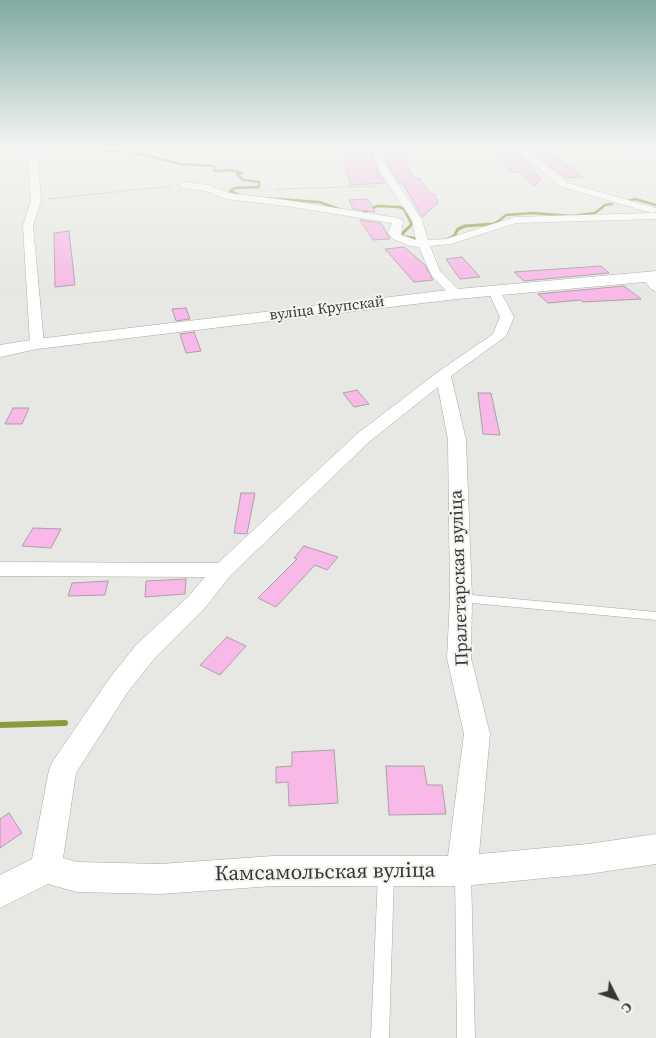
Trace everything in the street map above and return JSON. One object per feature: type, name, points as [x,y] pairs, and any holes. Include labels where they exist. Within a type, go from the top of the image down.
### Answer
[{"type":"street","points":[[36,196],[28,226],[37,344]]},
{"type":"street","points":[[229,196],[286,203],[350,215],[398,221],[397,230],[394,233],[397,237],[414,244],[447,242],[515,220],[656,216]]},
{"type":"street","points":[[401,196],[408,204],[416,220],[435,272],[457,294]]},
{"type":"street","points":[[606,196],[656,211]]},
{"type":"street","name":"вуліца Крупскай","points":[[0,351],[37,344],[457,294],[653,280]]},
{"type":"street","points":[[0,892],[46,868],[63,770],[118,686],[145,652],[196,603],[223,570],[364,437],[443,375],[499,336],[507,317],[494,291]]},
{"type":"street","name":"Пралетарская вуліца","points":[[443,375],[457,440],[461,598],[459,658],[477,734],[462,871]]},
{"type":"street","points":[[0,569],[223,570]]},
{"type":"street","name":"Камсамольская вуліца","points":[[46,868],[77,877],[160,879],[273,871],[462,871],[588,860],[656,849]]},
{"type":"lane","points":[[461,598],[656,616]]},
{"type":"lane","points":[[380,1038],[386,871]]},
{"type":"lane","points":[[462,871],[466,1038]]},
{"type":"path","points":[[36,200],[71,196]]},
{"type":"building","points":[[410,196],[435,196],[438,203],[422,217]]},
{"type":"building","points":[[368,199],[375,212],[353,209],[349,200]]},
{"type":"building","points":[[360,220],[381,223],[390,239],[373,240]]},
{"type":"building","points":[[69,231],[75,285],[55,287],[54,233]]},
{"type":"building","points":[[404,247],[425,265],[433,280],[414,282],[385,249]]},
{"type":"building","points":[[462,257],[480,277],[460,279],[446,259]]},
{"type":"building","points":[[601,266],[609,273],[524,281],[514,272]]},
{"type":"building","points":[[624,286],[641,299],[583,302],[581,300],[548,303],[538,294]]},
{"type":"building","points":[[186,308],[190,319],[176,321],[172,309]]},
{"type":"building","points":[[194,332],[201,351],[186,353],[180,334]]},
{"type":"building","points":[[357,390],[369,404],[354,407],[343,393]]},
{"type":"building","points":[[478,393],[491,393],[500,435],[483,434]]},
{"type":"building","points":[[13,408],[29,408],[22,424],[5,424]]},
{"type":"building","points":[[241,493],[255,493],[247,534],[234,533]]},
{"type":"building","points":[[33,528],[61,529],[51,548],[22,546]]},
{"type":"building","points":[[304,546],[338,557],[327,570],[315,565],[276,607],[258,598],[297,559],[294,558]]},
{"type":"building","points":[[186,579],[185,594],[145,597],[146,581]]},
{"type":"building","points":[[108,581],[105,595],[68,596],[72,583]]},
{"type":"building","points":[[227,637],[246,646],[220,675],[200,665]]},
{"type":"building","points":[[334,750],[338,803],[289,806],[288,782],[276,783],[276,767],[292,766],[292,752]]},
{"type":"building","points":[[386,766],[424,766],[427,785],[442,785],[446,814],[389,815]]},
{"type":"building","points":[[9,813],[22,833],[0,848],[0,819]]},
{"type":"waterway","points":[[263,198],[319,202],[342,210]]},
{"type":"waterway","points":[[628,201],[635,199],[656,205]]},
{"type":"waterway","points":[[496,223],[506,215],[533,213],[571,216],[595,213],[605,205],[612,204]]},
{"type":"waterway","points":[[360,214],[377,206],[399,207],[404,209],[411,223]]},
{"type":"waterway","points":[[411,222],[412,224],[400,236],[423,240]]},
{"type":"waterway","points":[[446,240],[454,236],[458,229],[465,226],[494,224],[497,222]]},
{"type":"waterway","points":[[0,725],[65,723]]}]
